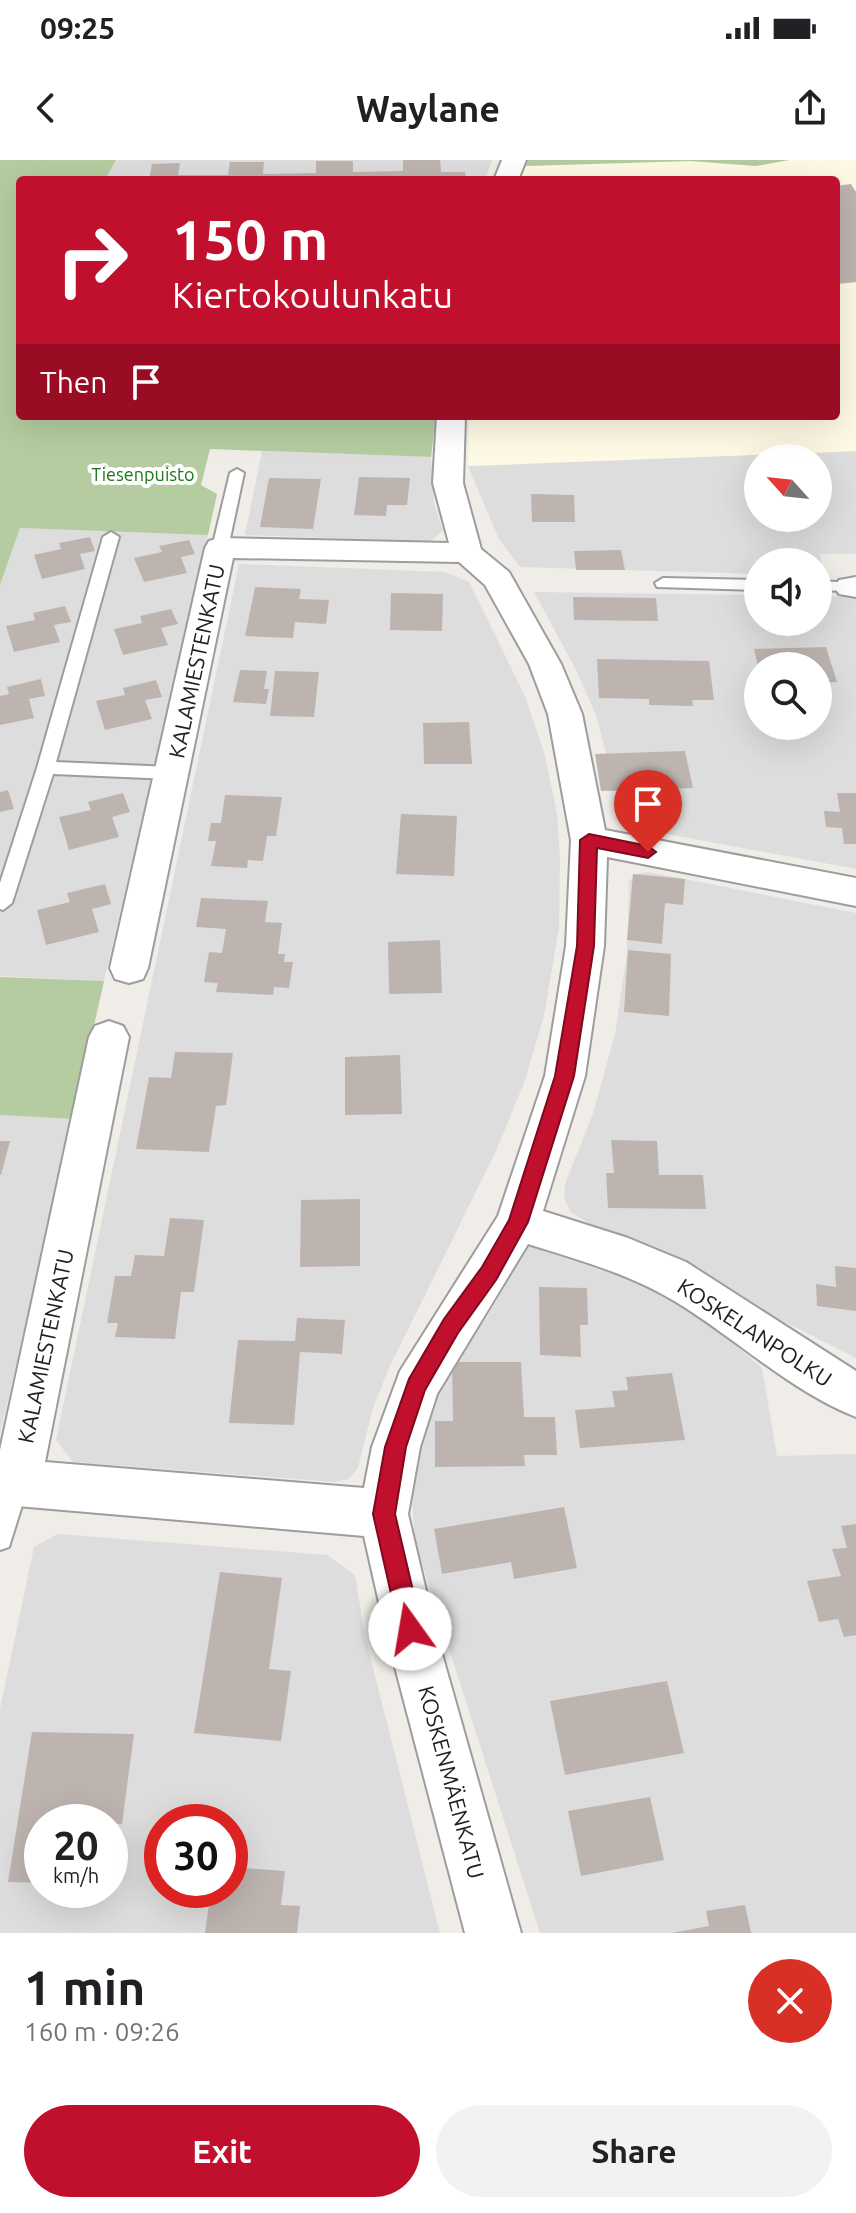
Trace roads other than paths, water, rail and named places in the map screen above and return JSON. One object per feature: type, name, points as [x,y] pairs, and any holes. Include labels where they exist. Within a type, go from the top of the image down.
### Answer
[{"type":"street","points":[[451,420],[448,483],[467,553]]},
{"type":"street","name":"KALAMIESTENKATU","points":[[129,968],[220,548],[467,553]]},
{"type":"street","name":"KOSKENMÄENKATU","points":[[467,553],[498,579],[545,664],[565,714],[589,840],[585,946],[565,1076],[518,1222],[416,1386],[396,1447],[384,1514],[410,1629],[493,1933]]},
{"type":"street","points":[[589,840],[856,892]]},
{"type":"street","name":"KALAMIESTENKATU","points":[[17,1483],[109,1037]]},
{"type":"street","name":"KOSKELANPOLKU","points":[[518,1222],[611,1250],[690,1286],[768,1342],[856,1395]]},
{"type":"street","points":[[17,1483],[384,1514]]},
{"type":"lane","points":[[220,548],[237,473]]},
{"type":"lane","points":[[3,903],[46,768],[111,537]]},
{"type":"lane","points":[[663,583],[744,585]]},
{"type":"lane","points":[[832,586],[853,587]]},
{"type":"lane","points":[[46,768],[171,773]]},
{"type":"lane","points":[[0,1538],[17,1483]]},
{"type":"park label","name":"Tiesenpuisto","points":[[143,474]]}]
